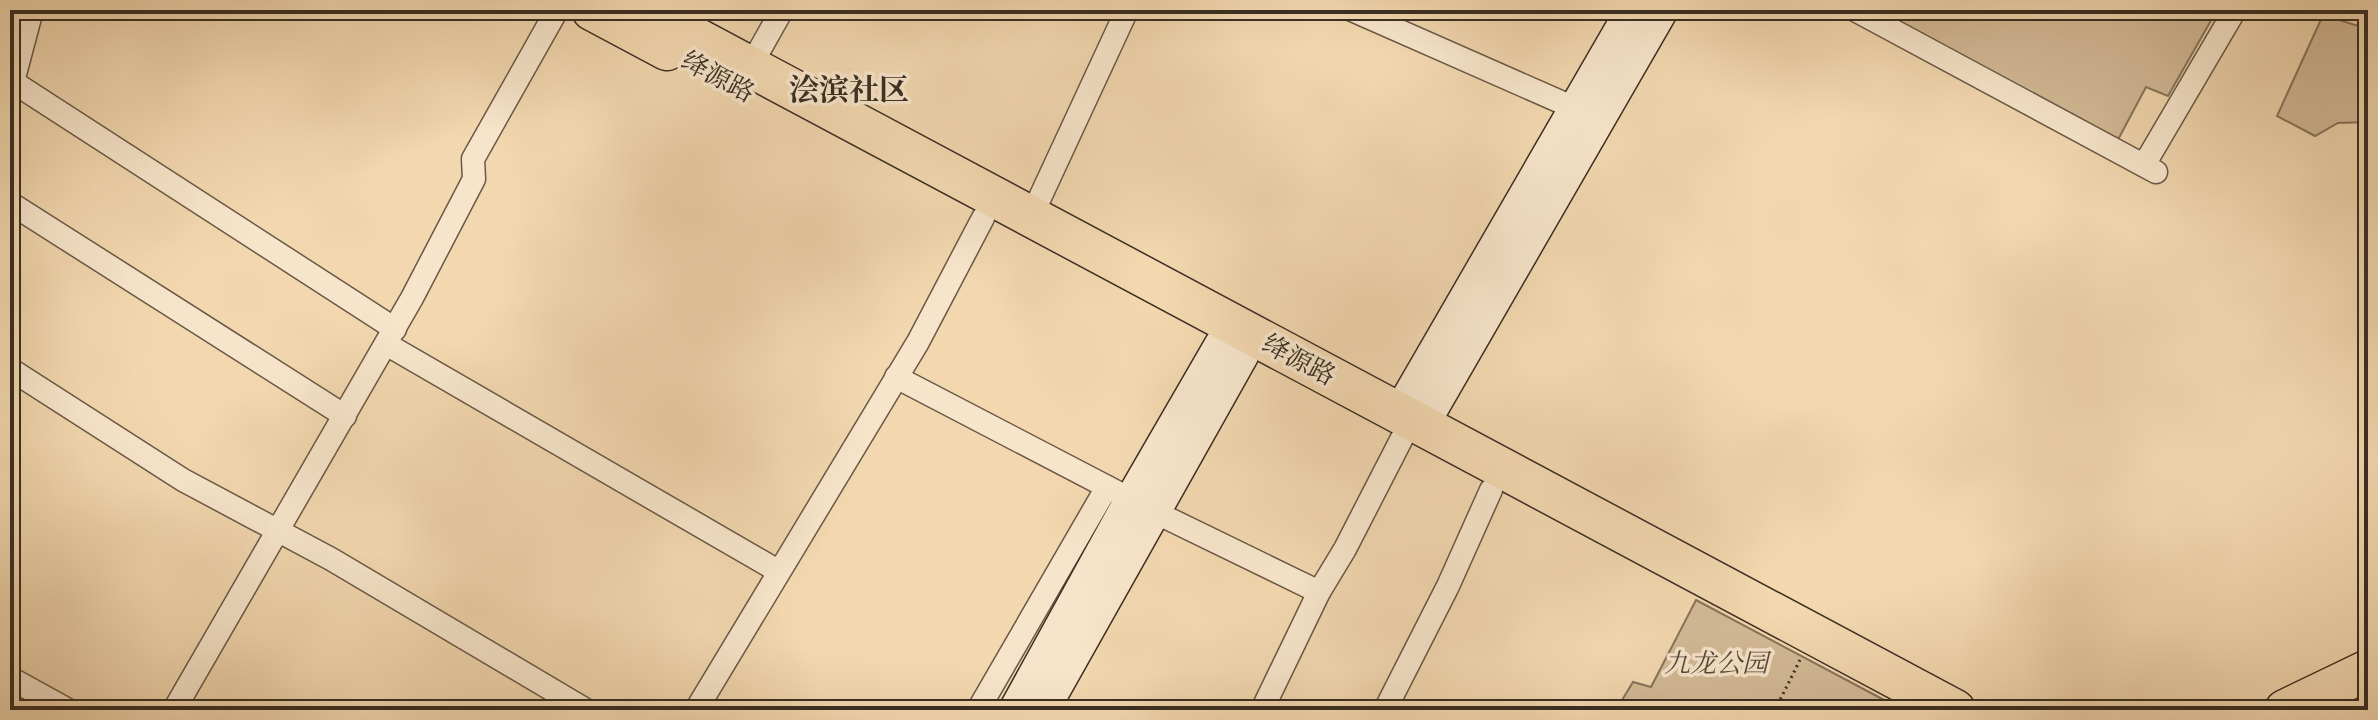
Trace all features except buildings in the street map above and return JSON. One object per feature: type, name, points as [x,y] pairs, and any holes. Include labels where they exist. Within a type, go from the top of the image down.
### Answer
[{"type":"highway","name":"绛源路","points":[[592,10],[1231,350],[1407,426],[1491,490],[1903,710]]},
{"type":"highway","name":"绛源路","points":[[644,10],[1031,217],[1407,426],[1955,710]]},
{"type":"highway","points":[[2285,710],[2368,670]]},
{"type":"highway","points":[[2341,710],[2368,697]]},
{"type":"street","points":[[32,10],[17,40],[12,88],[390,337],[778,571]]},
{"type":"street","points":[[174,710],[390,337],[474,179],[473,159],[557,10]]},
{"type":"street","points":[[750,67],[782,10]]},
{"type":"street","points":[[1031,217],[1127,10]]},
{"type":"street","points":[[1352,10],[1588,113]]},
{"type":"street","points":[[1588,113],[1631,10]]},
{"type":"street","points":[[1262,710],[1319,592],[1345,549],[1407,426],[1588,113],[1663,10]]},
{"type":"street","points":[[1855,10],[2150,168],[2235,10]]},
{"type":"street","points":[[10,203],[345,416]]},
{"type":"street","points":[[696,710],[918,342],[983,218]]},
{"type":"street","points":[[978,710],[1130,499],[1231,350]]},
{"type":"street","points":[[10,369],[183,480],[331,559],[586,710]]},
{"type":"street","points":[[896,377],[1130,499],[1319,592]]},
{"type":"street","points":[[1385,710],[1448,586],[1491,490]]},
{"type":"street","points":[[1014,710],[1130,499]]},
{"type":"street","points":[[1044,710],[1130,499]]},
{"type":"street","points":[[10,678],[68,710]]},
{"type":"path","points":[[1775,710],[1802,656]]},
{"type":"green space","points":[[1877,10],[2217,10],[2168,96],[2146,87],[2113,149]]},
{"type":"green space","points":[[2323,15],[2368,29],[2368,122],[2338,123],[2315,136],[2277,116]]},
{"type":"green space","name":"九龙公园","points":[[1696,600],[1903,710],[1616,710],[1633,682],[1651,687]]},
{"type":"district","name":"浍滨社区","points":[[849,90]]}]
